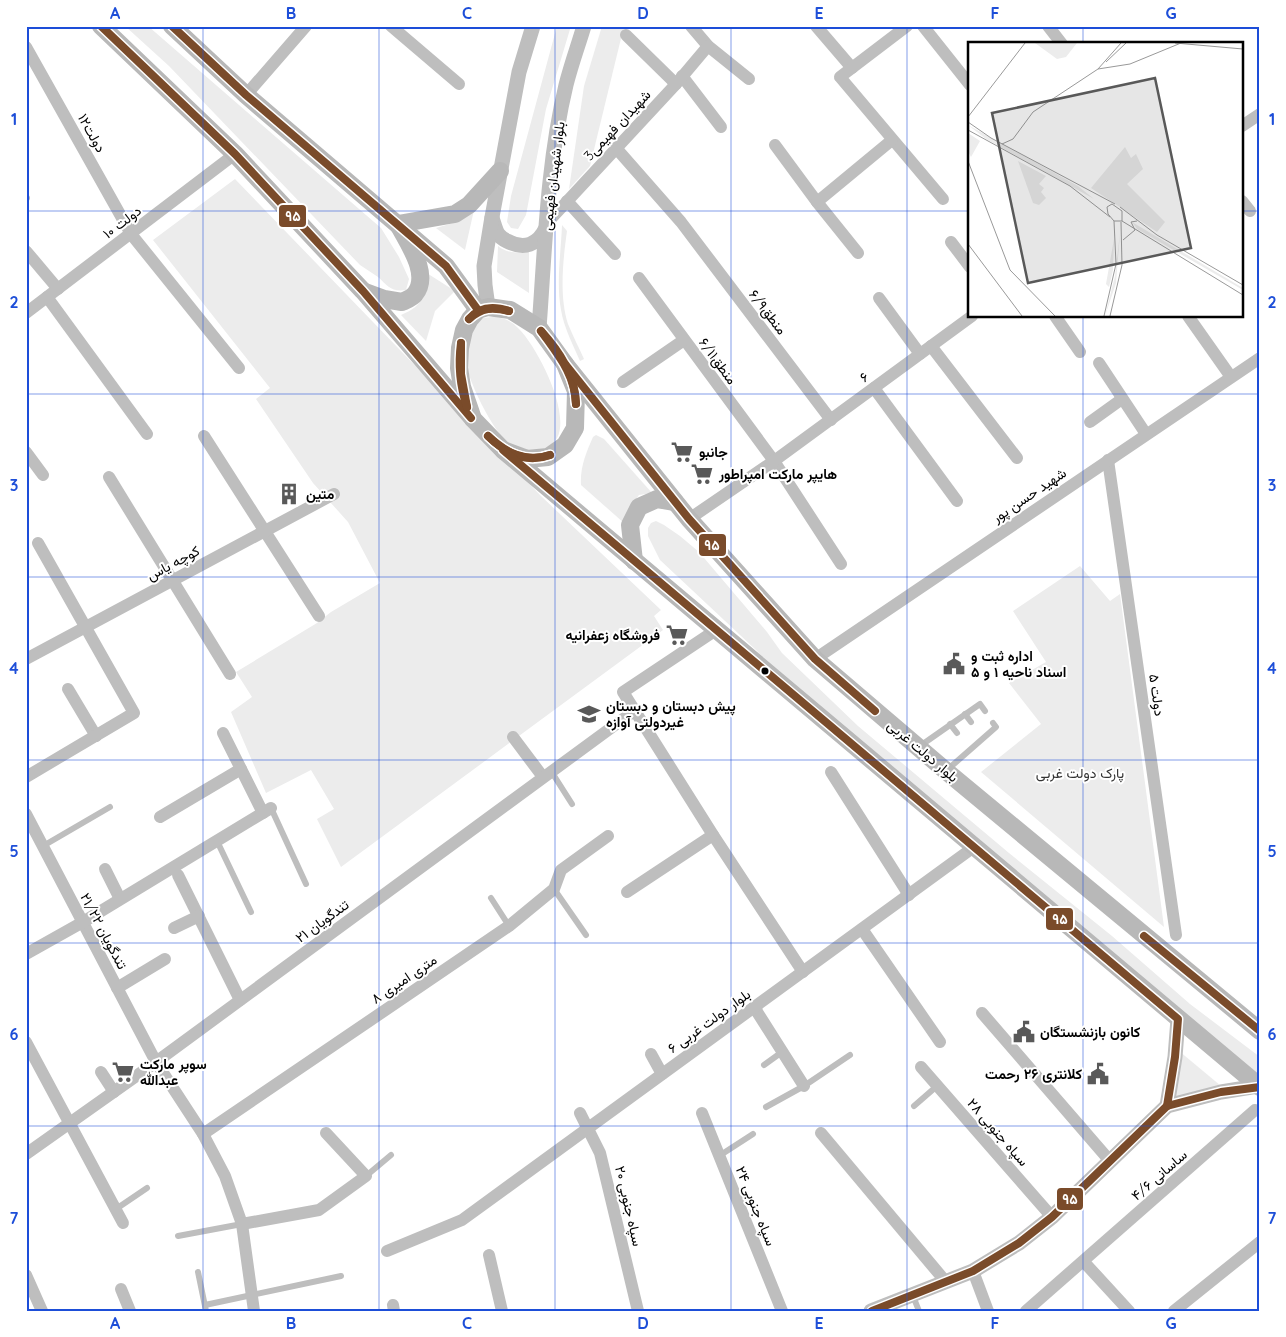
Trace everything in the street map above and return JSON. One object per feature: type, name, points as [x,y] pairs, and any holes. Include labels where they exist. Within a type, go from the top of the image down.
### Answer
[{"type":"main road","points":[[101,26],[235,154],[363,291],[473,419],[503,450],[1259,1087]]},
{"type":"main road","points":[[172,26],[246,95],[446,266],[483,308],[510,310],[539,328],[566,364],[576,392],[574,428],[565,445],[548,457],[527,459],[503,450]]},
{"type":"main road","points":[[398,224],[455,214],[469,205],[500,171]]},
{"type":"main road","points":[[363,291],[384,299],[402,302],[415,295],[421,281],[418,264],[398,224]]},
{"type":"main road","points":[[473,419],[462,387],[460,358],[464,330],[470,319],[483,308]]},
{"type":"main road","name":"بلوار دولت غربی","points":[[566,364],[689,519],[816,659],[946,771],[1260,1031]]},
{"type":"main road","points":[[634,561],[630,525],[639,508],[657,499],[675,502]]},
{"type":"street","points":[[246,95],[306,26]]},
{"type":"street","points":[[390,26],[459,84]]},
{"type":"street","points":[[483,308],[484,266],[500,171],[519,72],[533,26]]},
{"type":"street","name":"بلوار شهیدان فهیمی","points":[[539,328],[546,225],[556,144],[566,85],[584,26]]},
{"type":"street","points":[[691,26],[708,46],[749,79]]},
{"type":"street","points":[[816,26],[852,68]]},
{"type":"street","points":[[907,26],[840,76],[943,200]]},
{"type":"street","points":[[923,26],[968,82]]},
{"type":"street","points":[[1048,26],[1060,42]]},
{"type":"street","points":[[626,35],[679,80],[721,127]]},
{"type":"street","name":"3شهیدان فهیمی","points":[[546,225],[708,46]]},
{"type":"street","name":"۱۲دولت","points":[[26,47],[131,234],[239,368]]},
{"type":"street","points":[[1244,125],[1260,114]]},
{"type":"street","points":[[817,202],[892,140]]},
{"type":"street","points":[[775,145],[858,253]]},
{"type":"street","name":"منطق۶/۹","points":[[616,148],[681,222],[831,420]]},
{"type":"street","name":"۱۰ دولت","points":[[26,313],[235,154]]},
{"type":"street","points":[[567,201],[615,254]]},
{"type":"street","points":[[1244,204],[1250,211]]},
{"type":"street","points":[[492,217],[498,234],[503,239],[517,246],[532,244],[543,234],[546,225]]},
{"type":"street","points":[[951,242],[968,264]]},
{"type":"street","points":[[27,252],[58,289]]},
{"type":"street","name":"منطق۶/۱۱","points":[[639,278],[774,461],[841,564]]},
{"type":"street","points":[[47,297],[147,434]]},
{"type":"street","points":[[879,298],[920,354]]},
{"type":"street","name":"۶","points":[[689,519],[774,461],[969,318]]},
{"type":"street","points":[[1056,318],[1080,352]]},
{"type":"street","points":[[1189,318],[1231,377]]},
{"type":"street","points":[[623,382],[684,340]]},
{"type":"street","points":[[931,346],[1016,458]]},
{"type":"street","name":"شهید حسن پور","points":[[816,659],[1260,358]]},
{"type":"street","points":[[1099,363],[1146,434]]},
{"type":"street","points":[[874,388],[957,501]]},
{"type":"street","points":[[1090,422],[1122,399]]},
{"type":"street","points":[[204,436],[319,616]]},
{"type":"street","points":[[26,452],[44,475]]},
{"type":"street","name":"۵ دولت","points":[[1108,460],[1176,935]]},
{"type":"street","points":[[109,477],[230,674]]},
{"type":"street","name":"کوچه یاس","points":[[26,659],[334,494]]},
{"type":"street","points":[[26,777],[134,713],[38,543]]},
{"type":"street","points":[[716,630],[623,692],[713,835],[803,972]]},
{"type":"street","points":[[68,689],[96,736]]},
{"type":"street","name":"۲۱ تندگویان","points":[[26,1154],[156,1062],[634,711]]},
{"type":"street","points":[[26,954],[267,811],[241,769],[223,733]]},
{"type":"street","points":[[513,737],[547,774]]},
{"type":"street","points":[[160,817],[241,769]]},
{"type":"street","points":[[831,772],[909,895]]},
{"type":"street","name":"۲۱/۲۲ تندگویان","points":[[26,814],[156,1062],[203,1134],[225,1176],[242,1224],[254,1311]]},
{"type":"street","points":[[627,892],[713,835]]},
{"type":"street","name":"۸ متری امیری","points":[[203,1134],[509,926],[554,889],[561,870],[608,836]]},
{"type":"street","name":"بلوار دولت غربی ۶","points":[[387,1251],[462,1220],[974,847]]},
{"type":"street","points":[[105,869],[120,899]]},
{"type":"street","points":[[178,875],[240,1000]]},
{"type":"street","points":[[174,928],[199,916]]},
{"type":"street","points":[[862,929],[940,1042]]},
{"type":"street","points":[[117,988],[165,958]]},
{"type":"street","points":[[754,1007],[804,1086]]},
{"type":"street","points":[[982,1012],[1110,1162]]},
{"type":"street","points":[[1167,1106],[1175,1057],[1178,1019]]},
{"type":"street","points":[[26,1042],[68,1124],[123,1223]]},
{"type":"street","points":[[651,1054],[662,1074]]},
{"type":"street","name":"۲۸ سپاه جنوبی","points":[[921,1068],[1052,1217]]},
{"type":"street","points":[[101,1072],[114,1092]]},
{"type":"street","points":[[871,1311],[973,1271],[1019,1243],[1052,1217],[1167,1106],[1220,1092],[1259,1087]]},
{"type":"street","name":"۴/۶ ساسانی","points":[[1026,1311],[1255,1110]]},
{"type":"street","name":"۲۰ سپاه جنوبی","points":[[580,1113],[600,1153],[638,1311]]},
{"type":"street","name":"۲۴ سپاه جنوبی","points":[[702,1113],[782,1311]]},
{"type":"street","points":[[242,1224],[320,1210],[366,1176],[326,1133]]},
{"type":"street","points":[[821,1133],[946,1282]]},
{"type":"street","points":[[1174,1311],[1260,1242]]},
{"type":"street","points":[[489,1255],[502,1311]]},
{"type":"street","points":[[1084,1262],[1129,1311]]},
{"type":"street","points":[[973,1271],[988,1311]]},
{"type":"street","points":[[26,1275],[42,1311]]},
{"type":"street","points":[[121,1289],[130,1311]]},
{"type":"lane","points":[[918,747],[980,704],[984,711]]},
{"type":"lane","points":[[965,714],[971,722]]},
{"type":"lane","points":[[946,771],[968,747],[982,735],[996,727],[994,723]]},
{"type":"lane","points":[[950,724],[957,733]]},
{"type":"lane","points":[[547,774],[572,804]]},
{"type":"lane","points":[[43,846],[110,807]]},
{"type":"lane","points":[[267,811],[306,884]]},
{"type":"lane","points":[[216,841],[251,912]]},
{"type":"lane","points":[[554,889],[586,935]]},
{"type":"lane","points":[[491,898],[509,926]]},
{"type":"lane","points":[[764,1064],[782,1052]]},
{"type":"lane","points":[[766,1107],[804,1086],[850,1055]]},
{"type":"lane","points":[[914,1106],[938,1086]]},
{"type":"lane","points":[[719,1156],[752,1134]]},
{"type":"lane","points":[[366,1176],[391,1155]]},
{"type":"lane","points":[[116,1209],[147,1188]]},
{"type":"lane","points":[[178,1236],[242,1224]]},
{"type":"lane","points":[[198,1272],[206,1308],[252,1294],[341,1276]]},
{"type":"lane","points":[[913,1295],[919,1311]]},
{"type":"green space","points":[[125,26],[148,26],[381,228],[399,257],[409,279],[406,290],[390,288],[360,265],[169,66]]},
{"type":"green space","points":[[557,26],[571,26],[546,109],[526,215],[518,229],[511,228],[507,222],[511,196]]},
{"type":"green space","points":[[602,26],[624,26],[590,166],[569,189],[584,86]]},
{"type":"green space","points":[[235,179],[541,496],[661,610],[654,616],[663,630],[341,867],[317,819],[334,809],[311,770],[266,793],[231,712],[252,697],[236,672],[380,583],[348,522],[313,483],[256,399],[270,388],[153,240]]},
{"type":"green space","points":[[474,210],[465,250],[436,228],[453,223]]},
{"type":"green space","points":[[562,225],[567,231],[563,266],[563,302],[568,324],[584,359],[580,361],[564,323],[561,310],[559,278]]},
{"type":"green space","points":[[498,246],[513,252],[529,251],[529,293],[497,272]]},
{"type":"green space","points":[[422,270],[455,291],[435,311],[426,341],[401,315],[415,307],[422,298],[424,286]]},
{"type":"green space","points":[[492,317],[510,322],[527,338],[543,365],[556,398],[560,413],[560,427],[557,438],[550,446],[535,454],[513,447],[503,438],[489,417],[470,378],[465,353],[474,323],[483,318]]},
{"type":"green space","points":[[596,435],[604,439],[652,493],[639,495],[631,506],[624,523],[581,485],[581,472],[584,460],[593,437]]},
{"type":"green space","points":[[656,521],[680,536],[699,552],[767,632],[782,653],[858,726],[1009,853],[1112,936],[1190,1004],[1260,1057],[1260,1075],[1236,1058],[792,688],[756,650],[660,560],[648,536],[648,528],[651,523]]},
{"type":"green space","name":"پارک دولت غربی","points":[[1080,566],[1110,601],[1120,594],[1164,927],[981,772],[1041,724],[1009,683],[1046,662],[1013,611]]},
{"type":"green space","points":[[1179,1051],[1221,1086],[1175,1100]]},
{"type":"transit line","name":"۹۵","points":[[101,26],[235,154],[363,291],[471,418]]},
{"type":"transit line","name":"۹۵","points":[[172,26],[246,95],[446,266],[478,310]]},
{"type":"transit line","name":"۹۵","points":[[469,319],[483,309],[498,308],[509,311]]},
{"type":"transit line","name":"۹۵","points":[[469,319],[483,310],[498,309],[509,311]]},
{"type":"transit line","name":"۹۵","points":[[541,331],[565,364],[573,383],[576,404]]},
{"type":"transit line","name":"۹۵","points":[[541,331],[569,374],[575,393],[576,404]]},
{"type":"transit line","name":"۹۵","points":[[461,343],[461,374],[467,407]]},
{"type":"transit line","name":"۹۵","points":[[461,343],[460,375],[467,407]]},
{"type":"transit line","name":"۹۵","points":[[565,364],[689,519],[815,659],[875,711]]},
{"type":"transit line","name":"۹۵","points":[[488,436],[516,455],[532,458],[550,455]]},
{"type":"transit line","name":"۹۵","points":[[488,436],[501,447],[516,455],[533,458],[550,455]]},
{"type":"transit line","name":"۹۵","points":[[503,450],[1178,1019],[1175,1057],[1167,1106]]},
{"type":"transit line","name":"۹۵","points":[[1144,936],[1260,1031]]},
{"type":"transit line","name":"۹۵","points":[[872,1311],[973,1271],[1019,1243],[1052,1217],[1167,1106],[1221,1092],[1260,1087]]},
{"type":"place","name":"جانبو","points":[[682,452]]},
{"type":"place","name":"هایپر مارکت امپراطور","points":[[702,474]]},
{"type":"place","name":"متین","points":[[289,494]]},
{"type":"place","name":"فروشگاه زعفرانیه","points":[[677,635]]},
{"type":"place","name":"اداره ثبت و اسناد ناحیه ۱ و ۵","points":[[954,664]]},
{"type":"place","name":"پیش دبستان و دبستان غیردولتی آوازه","points":[[589,714]]},
{"type":"place","name":"کانون بازنشستگان","points":[[1024,1032]]},
{"type":"place","name":"سوپر مارکت عبدالله","points":[[123,1072]]},
{"type":"place","name":"کلانتری ۲۶ رحمت","points":[[1098,1074]]}]
